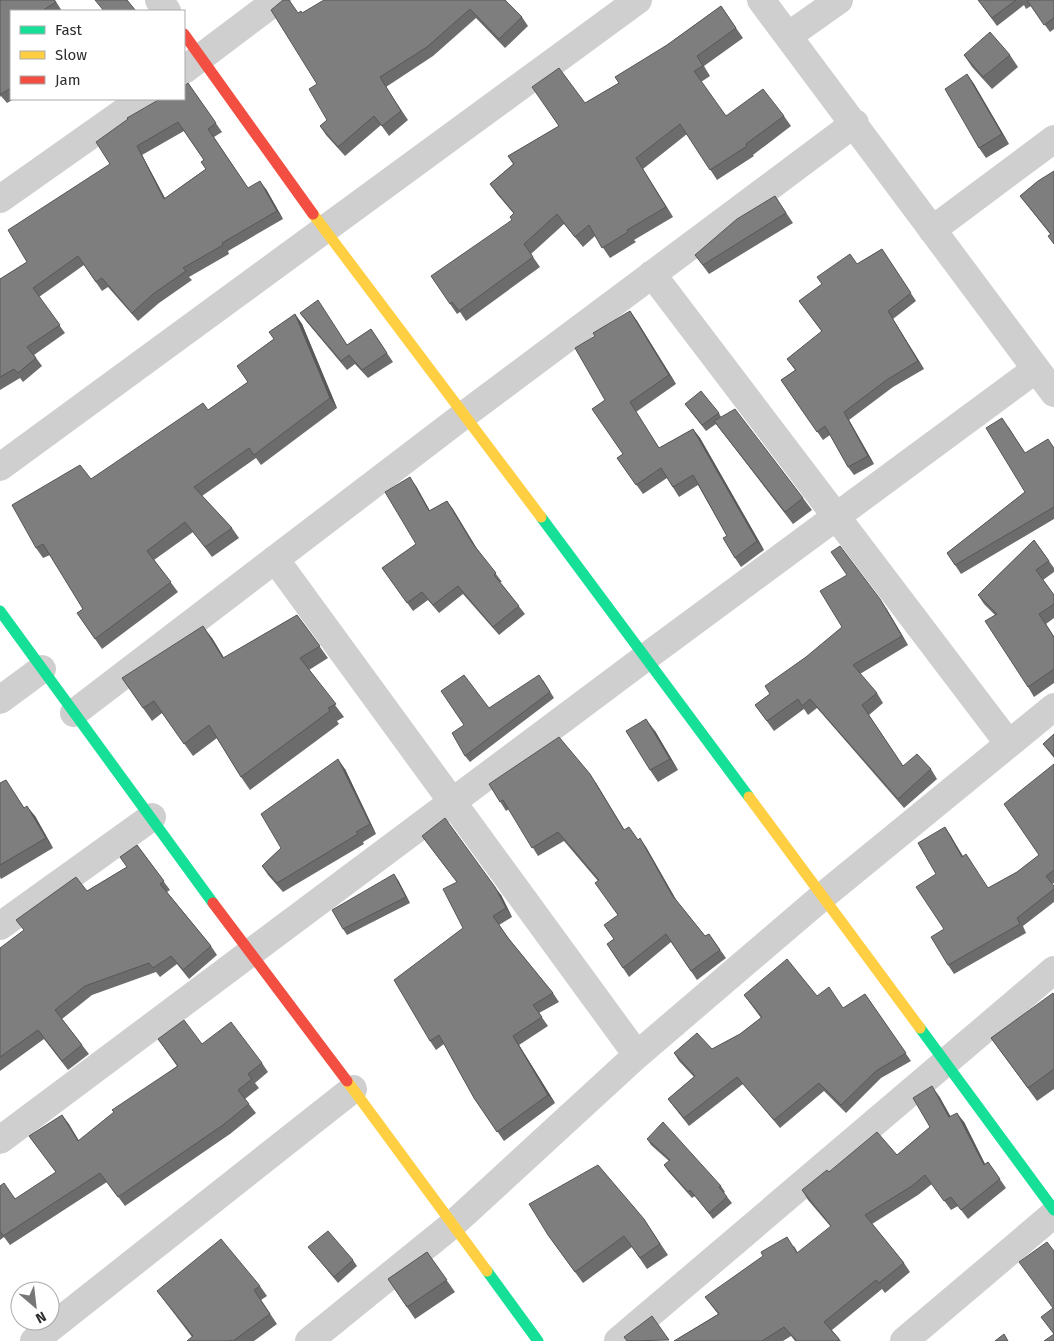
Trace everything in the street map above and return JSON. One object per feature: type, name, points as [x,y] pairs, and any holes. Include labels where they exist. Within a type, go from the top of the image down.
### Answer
[{"type":"street","points":[[192,64],[277,0]]},
{"type":"street","points":[[0,467],[638,0]]},
{"type":"street","points":[[761,0],[855,123],[1054,393]]},
{"type":"street","points":[[788,36],[839,0]]},
{"type":"street","points":[[185,38],[192,64],[324,229],[464,415],[646,657],[1054,1210]]},
{"type":"street","points":[[0,199],[141,100]]},
{"type":"street","points":[[74,713],[464,415],[855,123]]},
{"type":"street","points":[[932,230],[1054,139]]},
{"type":"street","points":[[652,274],[1009,744]]},
{"type":"street","points":[[0,1140],[646,657],[1036,369]]},
{"type":"street","points":[[275,559],[637,1055]]},
{"type":"street","points":[[0,611],[250,954],[353,1088],[538,1341]]},
{"type":"street","points":[[0,700],[42,669]]},
{"type":"street","points":[[309,1341],[452,1225],[637,1055],[823,896],[1054,707]]},
{"type":"street","points":[[0,926],[152,817]]},
{"type":"street","points":[[618,1341],[1054,970]]},
{"type":"street","points":[[35,1341],[353,1088]]},
{"type":"street","points":[[904,1341],[1054,1214]]},
{"type":"building","points":[[0,0],[54,0],[56,2],[44,10],[10,10],[10,89],[0,93]]},
{"type":"building","points":[[95,0],[127,0],[135,10],[103,10]]},
{"type":"building","points":[[283,0],[289,0],[298,13],[301,11],[302,13],[324,0],[505,0],[522,17],[499,39],[470,9],[427,47],[380,77],[401,111],[382,126],[374,116],[338,147],[320,126],[327,120],[309,89],[317,84],[271,10]]},
{"type":"building","points":[[978,0],[1016,0],[992,18]]},
{"type":"building","points":[[1027,0],[1054,0],[1054,18],[1044,25]]},
{"type":"building","points":[[721,6],[736,28],[697,56],[703,66],[694,71],[726,116],[763,89],[784,116],[746,144],[747,146],[710,170],[680,124],[636,158],[666,207],[627,230],[628,232],[602,248],[589,225],[575,237],[557,214],[524,244],[533,257],[459,311],[452,302],[450,304],[431,276],[512,220],[510,217],[514,213],[490,184],[514,164],[508,156],[559,126],[532,87],[559,68],[585,103],[619,83],[615,77],[667,45]]},
{"type":"building","points":[[990,32],[1010,55],[983,77],[964,55]]},
{"type":"building","points":[[967,74],[1002,134],[979,148],[945,89]]},
{"type":"building","points":[[188,83],[216,123],[208,129],[248,188],[260,181],[277,211],[183,268],[186,271],[153,294],[132,313],[102,278],[96,282],[78,256],[33,288],[60,325],[27,347],[36,358],[18,373],[14,369],[0,377],[0,279],[27,262],[8,230],[110,164],[96,142],[127,118],[158,100],[185,100],[185,85]],"holes":[[[178,122],[204,160],[201,162],[206,169],[164,199],[137,146]]]},
{"type":"building","points":[[1054,171],[1054,244],[1048,236],[1051,234],[1020,196]]},
{"type":"building","points":[[775,196],[786,213],[703,265],[695,255],[737,219]]},
{"type":"building","points":[[882,249],[911,293],[888,311],[918,361],[888,379],[844,412],[868,456],[848,467],[825,426],[817,432],[781,380],[796,370],[787,359],[822,331],[799,301],[822,284],[817,277],[850,254],[857,264]]},
{"type":"building","points":[[318,300],[347,345],[371,329],[387,353],[362,370],[349,355],[341,361],[300,313]]},
{"type":"building","points":[[630,311],[669,375],[630,402],[659,448],[693,429],[757,541],[735,558],[723,538],[727,536],[693,475],[673,487],[661,468],[636,485],[617,458],[623,454],[592,409],[605,400],[575,348],[595,336],[593,333]]},
{"type":"building","points":[[295,314],[330,398],[254,455],[249,448],[194,487],[232,528],[205,547],[185,522],[147,551],[171,582],[95,639],[77,613],[83,609],[43,544],[36,548],[12,505],[80,465],[91,479],[203,403],[208,410],[248,382],[237,366],[274,339],[269,332]]},
{"type":"building","points":[[701,391],[719,413],[702,425],[685,404]]},
{"type":"building","points":[[735,409],[803,498],[785,512],[714,421]]},
{"type":"building","points":[[1002,418],[1025,453],[1048,439],[1054,448],[1054,507],[955,565],[947,553],[1025,492],[986,428]]},
{"type":"building","points":[[410,477],[429,511],[447,501],[473,544],[496,573],[494,575],[519,606],[493,627],[458,586],[433,605],[422,592],[407,603],[382,568],[416,544],[385,492]]},
{"type":"building","points":[[1034,540],[1049,561],[1036,570],[1054,595],[1054,604],[1039,614],[1054,637],[1054,669],[1028,687],[985,621],[997,614],[978,595]]},
{"type":"building","points":[[840,546],[880,599],[902,636],[853,665],[877,693],[862,705],[903,766],[917,754],[931,769],[898,799],[810,699],[802,706],[798,699],[767,721],[755,705],[770,694],[765,686],[806,657],[842,627],[820,591],[847,575],[831,552]]},
{"type":"building","points":[[297,615],[320,646],[300,658],[336,704],[328,708],[330,711],[241,777],[209,725],[184,744],[154,701],[143,708],[122,678],[203,626],[223,658]]},
{"type":"building","points":[[464,675],[489,708],[539,675],[550,692],[465,756],[452,733],[464,725],[441,691]]},
{"type":"building","points":[[646,719],[670,759],[650,770],[626,731]]},
{"type":"building","points":[[1054,734],[1054,756],[1043,744]]},
{"type":"building","points":[[559,737],[590,774],[624,830],[629,827],[638,840],[640,838],[672,895],[705,936],[709,934],[720,950],[691,971],[666,934],[623,968],[607,944],[614,939],[604,925],[618,915],[595,883],[599,880],[558,832],[532,848],[503,800],[500,802],[489,784]]},
{"type":"building","points":[[338,759],[370,824],[356,832],[358,834],[277,883],[262,866],[281,848],[261,814]]},
{"type":"building","points":[[1054,764],[1054,870],[1046,876],[1054,886],[1054,889],[1017,918],[1020,924],[948,965],[931,937],[944,929],[916,887],[936,874],[918,843],[945,827],[962,857],[966,854],[988,888],[1017,872],[1039,855],[1004,804]]},
{"type":"building","points":[[6,780],[24,808],[27,806],[46,838],[0,865],[0,783]]},
{"type":"building","points":[[445,818],[495,887],[506,908],[493,916],[508,938],[553,993],[533,1005],[542,1017],[513,1036],[548,1095],[497,1132],[474,1098],[439,1035],[430,1041],[394,980],[463,928],[443,889],[457,882],[422,836]]},
{"type":"building","points":[[137,845],[164,881],[160,884],[211,946],[183,970],[171,956],[153,968],[149,963],[85,986],[55,1010],[82,1045],[62,1061],[38,1030],[0,1057],[0,948],[24,930],[16,920],[76,877],[87,891],[127,867],[120,857]]},
{"type":"building","points":[[394,874],[406,897],[343,929],[332,910]]},
{"type":"building","points":[[787,959],[817,996],[829,987],[843,1008],[865,994],[906,1053],[876,1071],[841,1105],[819,1083],[774,1120],[737,1077],[684,1118],[668,1099],[695,1076],[674,1053],[697,1033],[712,1049],[740,1034],[762,1017],[744,995]]},
{"type":"building","points":[[1053,993],[1054,1069],[1028,1088],[991,1038]]},
{"type":"building","points":[[184,1020],[202,1044],[231,1022],[262,1063],[248,1074],[252,1079],[238,1090],[249,1104],[223,1125],[118,1197],[100,1173],[3,1236],[0,1231],[0,1186],[4,1183],[15,1199],[56,1172],[29,1136],[62,1115],[78,1141],[114,1112],[112,1110],[178,1066],[158,1039]]},
{"type":"building","points":[[932,1086],[949,1117],[957,1113],[984,1165],[988,1162],[1000,1179],[961,1210],[951,1197],[944,1201],[925,1175],[912,1186],[865,1215],[904,1263],[879,1283],[876,1280],[824,1322],[839,1339],[837,1341],[797,1341],[784,1327],[762,1341],[674,1341],[719,1314],[705,1297],[763,1256],[761,1252],[787,1237],[797,1253],[831,1226],[802,1190],[827,1170],[829,1172],[877,1132],[897,1155],[930,1127],[913,1098]]},
{"type":"building","points":[[663,1122],[721,1186],[719,1187],[727,1197],[709,1213],[690,1190],[688,1192],[664,1165],[670,1160],[647,1139]]},
{"type":"building","points":[[598,1165],[644,1219],[660,1244],[640,1258],[624,1236],[575,1272],[548,1235],[529,1204]]},
{"type":"building","points":[[328,1231],[353,1260],[334,1277],[308,1247]]},
{"type":"building","points":[[221,1239],[260,1286],[254,1290],[270,1314],[233,1341],[187,1341],[193,1336],[157,1291]]},
{"type":"building","points":[[1047,1242],[1054,1251],[1054,1334],[1041,1317],[1053,1308],[1019,1262]]},
{"type":"building","points":[[427,1252],[447,1280],[407,1307],[388,1279]]},
{"type":"building","points":[[652,1316],[669,1340],[627,1341],[624,1337]]},
{"type":"building","points":[[1004,1334],[1008,1341],[995,1341]]},
{"type":"building","points":[[1054,1334],[1054,1341],[1044,1341]]},
{"type":"traffic: fast","points":[[541,517],[749,797]]},
{"type":"traffic: fast","points":[[0,611],[213,903]]},
{"type":"traffic: fast","points":[[920,1028],[1054,1210]]},
{"type":"traffic: fast","points":[[487,1271],[538,1341]]},
{"type":"traffic: slow","points":[[313,214],[541,517]]},
{"type":"traffic: slow","points":[[749,797],[920,1028]]},
{"type":"traffic: slow","points":[[347,1081],[487,1271]]},
{"type":"traffic: jam","points":[[185,35],[313,214]]},
{"type":"traffic: jam","points":[[213,903],[347,1081]]}]
